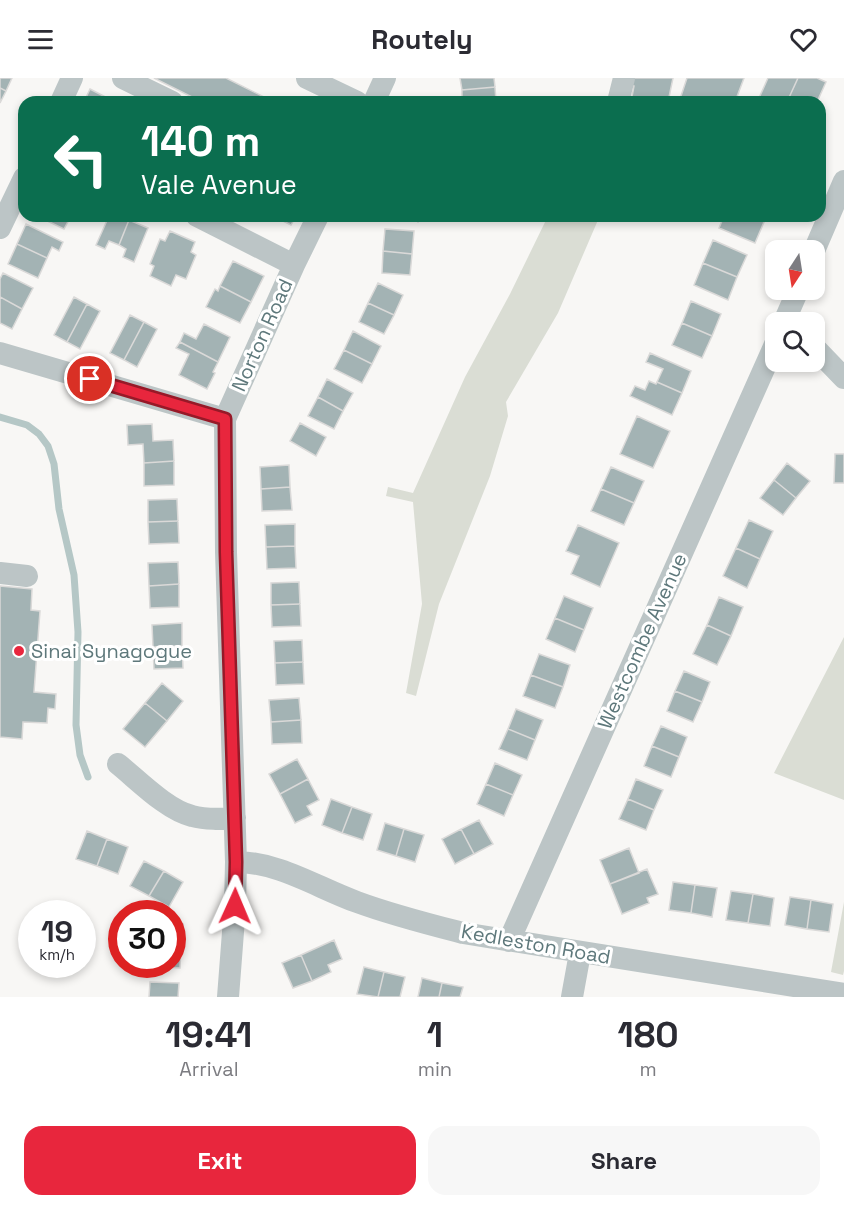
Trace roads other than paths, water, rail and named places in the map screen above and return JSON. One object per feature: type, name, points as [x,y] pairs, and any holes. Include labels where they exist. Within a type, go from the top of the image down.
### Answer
[{"type":"street","points":[[64,96],[72,78]]},
{"type":"street","points":[[123,78],[160,96]]},
{"type":"street","points":[[307,78],[344,96]]},
{"type":"street","points":[[377,96],[385,78]]},
{"type":"street","points":[[620,96],[624,78]]},
{"type":"street","points":[[819,240],[844,181]]},
{"type":"street","points":[[0,228],[18,190]]},
{"type":"street","points":[[209,222],[294,265]]},
{"type":"street","name":"Norton Road","points":[[228,997],[236,862],[226,552],[225,419],[315,222]]},
{"type":"street","points":[[0,353],[225,419]]},
{"type":"street","points":[[825,358],[844,378]]},
{"type":"street","name":"Westcombe Avenue","points":[[509,941],[765,367]]},
{"type":"street","points":[[0,573],[27,576]]},
{"type":"street","points":[[118,764],[176,811],[207,819],[235,818]]},
{"type":"street","name":"Kedleston Road","points":[[236,862],[268,866],[359,903],[463,933],[844,994]]},
{"type":"street","points":[[572,997],[580,953]]},
{"type":"waterway","points":[[0,417],[27,425],[39,434],[48,446],[54,464],[59,509],[74,575],[78,632],[76,725],[80,755],[88,777]]},
{"type":"place","name":"Sinai Synagogue","points":[[19,651]]}]
